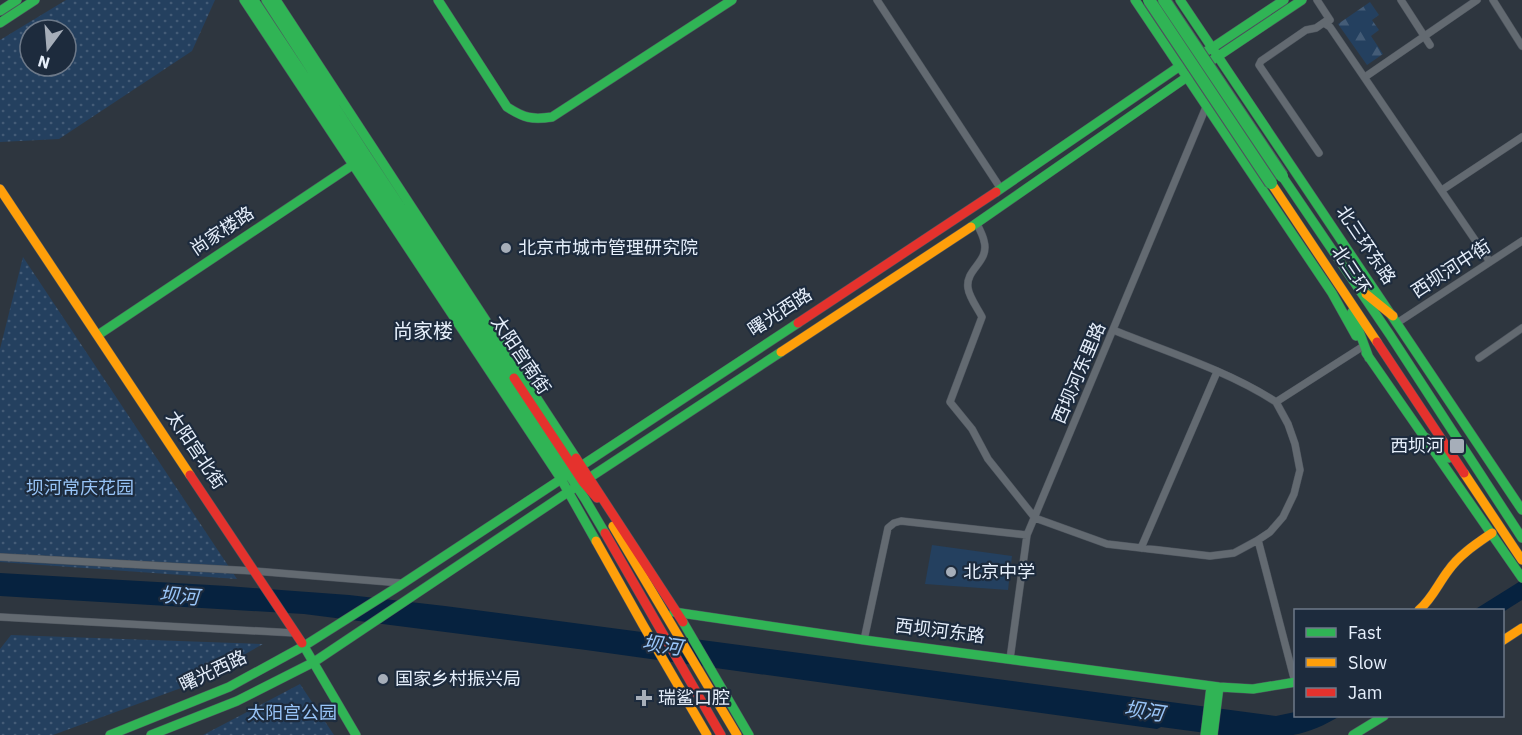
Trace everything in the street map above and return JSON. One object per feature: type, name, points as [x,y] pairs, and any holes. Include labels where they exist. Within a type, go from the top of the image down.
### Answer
[{"type":"main road","points":[[0,11],[17,0]]},
{"type":"main road","points":[[0,23],[35,0]]},
{"type":"main road","name":"太阳宫南街","points":[[244,0],[360,160]]},
{"type":"main road","name":"太阳宫南街","points":[[254,0],[579,484],[645,630],[707,735]]},
{"type":"main road","name":"太阳宫南街","points":[[266,0],[360,160]]},
{"type":"main road","name":"太阳宫南街","points":[[276,0],[579,484],[585,499],[720,735]]},
{"type":"main road","points":[[438,0],[507,107],[519,116],[533,119],[552,117],[732,0]]},
{"type":"main road","points":[[1135,0],[1332,293],[1369,358],[1492,532],[1519,562],[1522,578]]},
{"type":"main road","name":"北三环","points":[[1149,0],[1390,335],[1522,538]]},
{"type":"main road","points":[[1145,15],[1165,0]]},
{"type":"main road","name":"北三环","points":[[1165,0],[1346,294],[1464,472],[1519,562]]},
{"type":"main road","name":"北三环东路","points":[[1180,0],[1521,507]]},
{"type":"main road","points":[[1215,52],[1272,0]]},
{"type":"main road","points":[[1215,52],[1284,0]]},
{"type":"main road","points":[[1183,72],[1302,0]]},
{"type":"main road","points":[[1215,52],[1311,0]]},
{"type":"main road","name":"曙光西路","points":[[110,735],[229,687],[304,646],[1183,72]]},
{"type":"main road","name":"曙光西路","points":[[151,735],[237,702],[314,663],[579,484],[977,223],[1183,72]]},
{"type":"main road","points":[[1220,127],[1252,107]]},
{"type":"main road","name":"尚家楼路","points":[[98,335],[360,160]]},
{"type":"main road","name":"太阳宫北街","points":[[0,189],[295,632],[356,735]]},
{"type":"main road","points":[[1353,282],[1395,320]]},
{"type":"main road","points":[[1346,294],[1369,358]]},
{"type":"main road","points":[[1425,436],[1464,472]]},
{"type":"main road","name":"太阳宫南街","points":[[579,484],[596,498],[671,612],[691,636],[749,735]]},
{"type":"main road","points":[[1420,609],[1432,598],[1442,579],[1463,554],[1492,532]]},
{"type":"main road","name":"西坝河东路","points":[[634,607],[1010,659],[1215,691],[1253,689],[1294,682]]},
{"type":"main road","name":"太阳宫南街","points":[[671,612],[677,632],[737,735]]},
{"type":"main road","points":[[1504,640],[1522,628]]},
{"type":"main road","points":[[1205,735],[1215,691]]},
{"type":"main road","points":[[1214,735],[1215,691]]},
{"type":"main road","points":[[1353,735],[1382,717]]},
{"type":"street","points":[[878,0],[1001,189]]},
{"type":"street","points":[[1317,0],[1330,27],[1490,262]]},
{"type":"street","points":[[1401,0],[1430,45]]},
{"type":"street","points":[[1365,77],[1477,0]]},
{"type":"street","points":[[1493,0],[1522,46]]},
{"type":"street","points":[[1319,153],[1259,65],[1261,61],[1306,30],[1316,28],[1328,21]]},
{"type":"street","name":"西坝河东里路","points":[[1010,659],[1027,535],[1206,106]]},
{"type":"street","points":[[1442,190],[1522,137]]},
{"type":"street","points":[[977,223],[985,242],[985,250],[982,261],[968,277],[968,289],[982,317],[950,402],[972,429],[988,459],[1035,518],[1107,544],[1210,556],[1234,553],[1270,532],[1284,517],[1294,494],[1300,470],[1288,424],[1276,402],[1265,394],[1217,372],[1113,330]]},
{"type":"street","name":"西坝河中街","points":[[1395,320],[1522,241]]},
{"type":"street","points":[[1479,358],[1522,328]]},
{"type":"street","points":[[1276,402],[1362,347]]},
{"type":"street","points":[[1142,548],[1217,372]]},
{"type":"street","points":[[864,640],[888,528],[894,523],[901,521],[1027,535]]},
{"type":"street","points":[[1258,540],[1294,678]]},
{"type":"street","points":[[0,557],[255,572],[400,584]]},
{"type":"street","points":[[0,617],[295,632]]},
{"type":"green space","points":[[66,0],[215,0],[192,51],[59,139],[0,142],[0,40],[18,29],[18,78],[78,78],[78,18],[36,18]]},
{"type":"green space","points":[[1370,2],[1379,15],[1372,20],[1379,30],[1371,36],[1383,54],[1367,65],[1338,24]]},
{"type":"green space","name":"坝河常庆花园","points":[[23,257],[237,579],[0,562],[0,349]]},
{"type":"green space","points":[[932,545],[1012,556],[1008,590],[925,584]]},
{"type":"green space","points":[[11,635],[263,644],[192,684],[53,735],[0,735],[0,649]]},
{"type":"green space","name":"太阳宫公园","points":[[300,684],[334,735],[203,735],[205,734]]},
{"type":"water","name":"坝河","points":[[0,573],[349,595],[1276,716],[1294,712],[1294,717],[1338,717],[1317,728],[1293,735],[1221,735],[1161,727],[1157,729],[586,650],[304,614],[0,596]]},
{"type":"water","points":[[1522,580],[1522,600],[1504,611],[1504,609],[1476,609]]},
{"type":"traffic: fast","points":[[0,11],[17,0]]},
{"type":"traffic: fast","points":[[0,23],[35,0]]},
{"type":"traffic: fast","points":[[244,0],[561,479],[596,541]]},
{"type":"traffic: fast","points":[[254,0],[585,499],[605,533]]},
{"type":"traffic: fast","points":[[266,0],[514,378]]},
{"type":"traffic: fast","points":[[276,0],[576,458]]},
{"type":"traffic: fast","points":[[438,0],[507,107],[523,116],[539,118],[552,117],[732,0]]},
{"type":"traffic: fast","points":[[1135,0],[1332,293],[1356,336]]},
{"type":"traffic: fast","points":[[1149,0],[1271,183]]},
{"type":"traffic: fast","points":[[1164,0],[1282,176]]},
{"type":"traffic: fast","points":[[1180,0],[1522,510]]},
{"type":"traffic: fast","points":[[996,192],[1180,66],[1212,48],[1284,0]]},
{"type":"traffic: fast","points":[[971,227],[1302,0]]},
{"type":"traffic: fast","points":[[98,335],[357,162]]},
{"type":"traffic: fast","points":[[1282,176],[1390,335],[1522,538]]},
{"type":"traffic: fast","points":[[1352,312],[1369,358]]},
{"type":"traffic: fast","points":[[110,735],[229,687],[304,646],[798,323]]},
{"type":"traffic: fast","points":[[151,735],[237,701],[314,662],[781,352]]},
{"type":"traffic: fast","points":[[1366,353],[1522,578]]},
{"type":"traffic: fast","points":[[1425,437],[1449,458]]},
{"type":"traffic: fast","points":[[674,612],[864,640],[1219,687],[1253,689],[1294,682]]},
{"type":"traffic: fast","points":[[683,622],[749,735]]},
{"type":"traffic: fast","points":[[302,643],[356,735]]},
{"type":"traffic: fast","points":[[1205,735],[1211,686]]},
{"type":"traffic: fast","points":[[1213,735],[1219,687]]},
{"type":"traffic: fast","points":[[1353,735],[1382,717]]},
{"type":"traffic: slow","points":[[1271,183],[1377,342]]},
{"type":"traffic: slow","points":[[0,189],[190,475]]},
{"type":"traffic: slow","points":[[781,352],[971,227]]},
{"type":"traffic: slow","points":[[1366,294],[1393,316]]},
{"type":"traffic: slow","points":[[1464,473],[1522,560]]},
{"type":"traffic: slow","points":[[613,526],[737,735]]},
{"type":"traffic: slow","points":[[1420,609],[1452,565],[1492,533]]},
{"type":"traffic: slow","points":[[596,541],[707,735]]},
{"type":"traffic: slow","points":[[1504,640],[1522,628]]},
{"type":"traffic: jam","points":[[798,323],[996,192]]},
{"type":"traffic: jam","points":[[1377,342],[1464,473]]},
{"type":"traffic: jam","points":[[514,378],[583,482],[597,498]]},
{"type":"traffic: jam","points":[[576,458],[683,622]]},
{"type":"traffic: jam","points":[[190,475],[302,643]]},
{"type":"traffic: jam","points":[[605,533],[721,735]]},
{"type":"place","name":"北京市城市管理研究院","points":[[506,248]]},
{"type":"place","name":"西坝河","points":[[1457,446]]},
{"type":"place","name":"北京中学","points":[[951,572]]},
{"type":"place","name":"国家乡村振兴局","points":[[383,679]]},
{"type":"place","name":"瑞鲨口腔","points":[[644,698]]},
{"type":"district","name":"尚家楼","points":[[423,331]]}]
